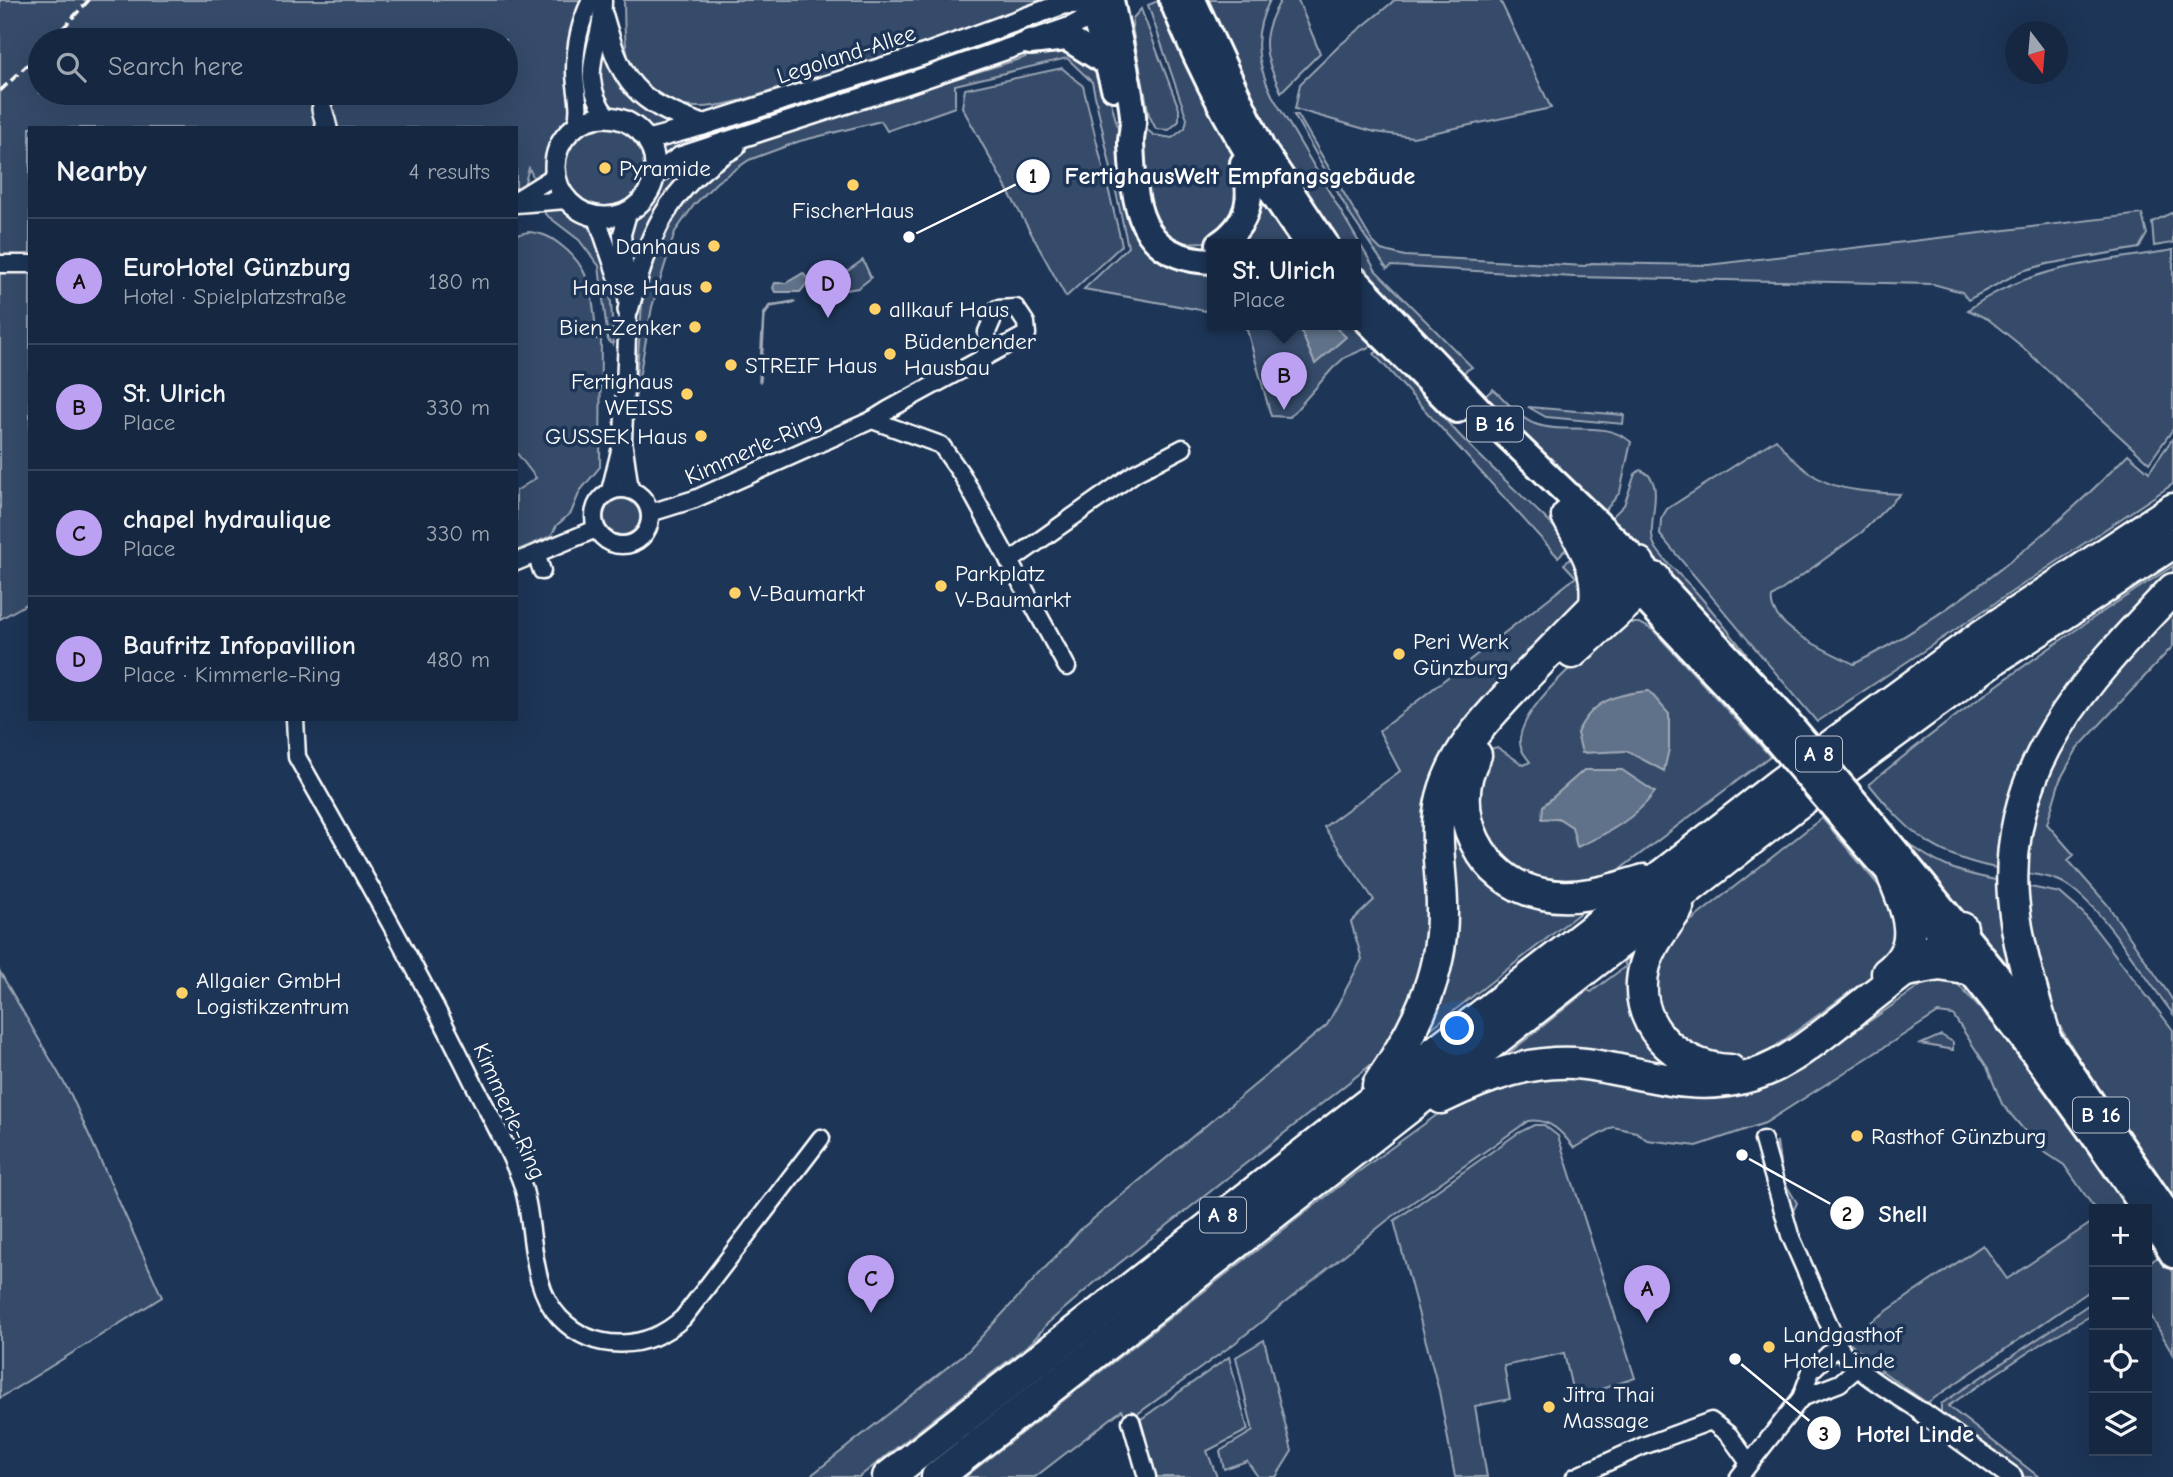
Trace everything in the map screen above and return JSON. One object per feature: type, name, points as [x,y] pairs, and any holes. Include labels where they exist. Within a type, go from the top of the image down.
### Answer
[{"type":"highway","name":"A 8","points":[[888,1477],[1659,876],[1982,635],[2173,509]]},
{"type":"highway","points":[[1567,516],[1593,565],[1596,576],[1595,604]]},
{"type":"highway","name":"A 8","points":[[937,1477],[1792,808],[1998,657],[2173,543]]},
{"type":"highway","points":[[1362,1107],[1413,1031],[1435,975],[1443,913],[1438,823],[1449,775],[1472,736],[1595,604],[1640,578]]},
{"type":"highway","points":[[1640,578],[1484,742],[1467,779],[1465,816],[1474,841],[1492,866],[1524,889],[1566,897],[1591,894],[1659,876]]},
{"type":"highway","points":[[2044,1032],[2022,958],[2013,896],[2020,813],[2049,737],[2105,661],[2173,589]]},
{"type":"highway","points":[[1692,888],[1650,954],[1642,981],[1643,997],[1654,1030],[1676,1054],[1701,1066],[1731,1070],[1766,1060],[1903,958],[1910,933],[1893,876]]},
{"type":"highway","points":[[1392,1121],[1490,1075],[1560,1063],[1585,1064],[1676,1082],[1721,1083],[1744,1078],[1782,1062],[1810,1044],[1953,934]]},
{"type":"highway","points":[[1906,971],[1939,965],[1966,969]]},
{"type":"main road","points":[[1172,0],[1208,85],[1255,171],[1303,239]]},
{"type":"main road","points":[[1193,0],[1262,148],[1323,239]]},
{"type":"main road","points":[[1105,1],[1097,26],[1131,139]]},
{"type":"main road","points":[[1105,1],[1133,118],[1131,139],[1138,214],[1148,232],[1166,248],[1192,261],[1207,261]]},
{"type":"main road","points":[[1030,42],[1067,38],[1107,63]]},
{"type":"main road","points":[[1225,239],[1243,223],[1250,196],[1249,181],[1235,147],[1232,129]]},
{"type":"main road","points":[[1166,248],[1192,250],[1207,247]]},
{"type":"main road","name":"B 16","points":[[1361,285],[1777,725],[1953,934],[2044,1032],[2173,1221]]},
{"type":"main road","name":"B 16","points":[[1361,315],[1567,516],[1640,578]]},
{"type":"main road","name":"B 16","points":[[1857,820],[1893,876],[1953,934],[1966,969],[2027,1044],[2140,1204]]},
{"type":"main road","name":"B 16","points":[[2152,1222],[2173,1255]]},
{"type":"street","name":"Legoland-Allee","points":[[628,213],[641,203],[651,190],[656,174],[680,157],[1030,42],[1084,20],[1105,1]]},
{"type":"street","name":"Legoland-Allee","points":[[648,139],[703,125],[991,32],[1063,5],[1105,1]]},
{"type":"street","points":[[599,5],[619,68],[637,93],[681,118],[703,125]]},
{"type":"street","points":[[599,5],[590,69],[596,97],[608,117]]},
{"type":"street","points":[[576,126],[580,112],[575,72],[578,39],[599,5]]},
{"type":"street","points":[[630,490],[623,440],[628,310],[622,234],[628,213],[597,218],[579,211],[566,200],[556,175],[556,153],[564,138],[576,126],[592,119],[608,117],[624,120],[648,139],[655,157],[656,174]]},
{"type":"street","points":[[628,310],[648,243],[666,209],[690,180],[717,157],[771,126]]},
{"type":"street","points":[[518,201],[556,175]]},
{"type":"street","points":[[518,202],[566,200]]},
{"type":"street","points":[[597,218],[628,310]]},
{"type":"street","points":[[0,264],[28,264]]},
{"type":"street","name":"Kimmerle-Ring","points":[[650,513],[695,499],[872,420],[986,356]]},
{"type":"street","points":[[872,420],[941,445],[962,475],[1067,667]]},
{"type":"street","points":[[610,491],[630,490],[643,499],[650,513],[646,531],[632,543],[614,544],[596,529],[594,512],[597,503],[610,491],[623,440]]},
{"type":"street","points":[[1009,562],[1135,473],[1183,448]]},
{"type":"street","points":[[518,561],[596,529]]},
{"type":"street","points":[[536,554],[542,570]]},
{"type":"street","name":"Kimmerle-Ring","points":[[295,721],[297,757],[430,993],[521,1179],[542,1288],[563,1321],[589,1338],[612,1344],[636,1343],[667,1331],[683,1318],[821,1138]]},
{"type":"street","points":[[1763,1140],[1790,1235],[1838,1345],[1857,1368],[2012,1477]]},
{"type":"street","points":[[1739,1477],[1801,1398],[1811,1371],[1838,1345]]},
{"type":"street","points":[[1801,1398],[1840,1383],[1857,1368]]},
{"type":"street","points":[[1131,1421],[1147,1477]]},
{"type":"street","points":[[1575,1477],[1643,1446],[1711,1421],[1729,1435],[1749,1463]]},
{"type":"shaded area","points":[[0,0],[582,0],[567,51],[567,85],[572,102],[569,115],[550,143],[543,173],[535,181],[529,168],[524,185],[518,187],[518,126],[28,126],[28,603],[0,619]]},
{"type":"shaded area","points":[[595,0],[593,107],[587,110],[579,62]]},
{"type":"shaded area","points":[[624,0],[1049,0],[856,66],[732,103],[697,107],[679,105],[662,98],[642,83],[635,73],[627,50]]},
{"type":"shaded area","points":[[1160,0],[1181,54],[1240,167],[1244,197],[1223,235],[1205,242],[1178,243],[1159,231],[1142,193],[1143,127],[1154,135],[1172,138],[1185,128],[1187,119],[1148,5]]},
{"type":"shaded area","points":[[1209,0],[1270,0],[1260,25],[1258,48],[1262,71],[1272,95],[1357,239],[1334,239],[1274,146]]},
{"type":"shaded area","points":[[1281,0],[1298,0],[1320,53],[1281,92],[1267,56],[1266,36]]},
{"type":"shaded area","points":[[1395,0],[1500,0],[1551,108],[1413,137],[1375,132],[1295,109],[1300,84],[1340,45]]},
{"type":"shaded area","points":[[1068,9],[1084,13],[664,161],[660,146]]},
{"type":"shaded area","points":[[1141,9],[1179,109],[1179,121],[1169,130],[1156,129],[1149,115],[1132,27],[1133,18]]},
{"type":"shaded area","points":[[604,38],[614,71],[628,92],[676,125],[656,132],[604,101],[596,77]]},
{"type":"shaded area","points":[[1075,47],[1105,79],[1125,155],[1127,215],[1147,249],[1170,264],[1207,268],[1207,311],[1084,289],[1128,247],[1092,82],[1067,58],[955,85],[955,107],[887,131],[881,121],[800,141],[749,160],[717,182],[694,205],[675,232],[652,307],[634,405],[643,292],[661,226],[715,164],[760,138],[1023,58],[1041,49]]},
{"type":"shaded area","points":[[1062,68],[1083,86],[1122,245],[1066,297],[962,107],[965,89]]},
{"type":"shaded area","points":[[1294,115],[1298,115],[1372,241],[1381,250],[1405,256],[1585,266],[1591,263],[1708,265],[2142,214],[2147,234],[2139,248],[2022,271],[1968,300],[1962,292],[1933,284],[1574,277],[1392,266],[1387,269],[1351,216]]},
{"type":"shaded area","points":[[597,126],[613,126],[628,133],[639,144],[646,159],[643,183],[634,196],[613,208],[597,208],[582,201],[571,190],[564,175],[564,159],[571,144],[582,133]]},
{"type":"shaded area","points":[[709,149],[632,266],[628,261],[630,223],[654,200],[668,173]]},
{"type":"shaded area","points":[[1253,178],[1296,239],[1233,239]]},
{"type":"shaded area","points":[[544,205],[557,208],[595,230],[609,287],[613,345],[608,340],[599,266],[579,240],[545,214]]},
{"type":"shaded area","points":[[2173,212],[2173,243],[2154,246],[2152,222]]},
{"type":"shaded area","points":[[528,232],[546,236],[573,256],[581,266],[590,288],[597,339],[601,337],[600,467],[580,491],[571,513],[557,525],[551,536],[518,550],[518,490],[536,478],[518,455],[518,234]]},
{"type":"shaded area","points":[[1361,246],[1376,271],[1472,367],[1458,376],[1361,273]]},
{"type":"shaded area","points":[[2173,250],[2173,429],[2149,463],[2019,344],[1988,319],[1968,310],[2015,283],[2041,274],[2093,262]]},
{"type":"shaded area","points":[[863,260],[871,278],[858,288],[846,290],[842,282],[843,274]]},
{"type":"shaded area","points":[[803,273],[809,281],[800,292],[775,292],[775,283],[786,283]]},
{"type":"shaded area","points":[[1361,329],[1372,339],[1369,347],[1344,358],[1333,368],[1290,417],[1271,416],[1247,330]]},
{"type":"shaded area","points":[[1301,330],[1338,330],[1346,337],[1315,364]]},
{"type":"shaded area","points":[[1378,351],[1409,377],[1466,442],[1571,544],[1558,557],[1374,354]]},
{"type":"shaded area","points":[[1493,389],[1518,413],[1535,424],[1609,431],[1631,442],[1620,492],[1604,512],[1612,517],[1624,505],[1635,474],[1640,470],[1649,475],[1654,483],[1652,528],[1656,548],[1721,621],[1790,711],[1482,399]]},
{"type":"shaded area","points":[[1528,407],[1624,415],[1623,424],[1546,417]]},
{"type":"shaded area","points":[[2173,438],[2173,484],[1817,722],[1660,535],[1661,519],[1667,509],[1776,439],[1803,468],[1830,484],[1861,491],[1900,494],[1862,532],[1772,597],[1773,608],[1790,628],[1854,664],[1926,622],[1999,570],[2068,512],[2128,454],[2149,472]]},
{"type":"shaded area","points":[[622,499],[635,504],[640,517],[635,530],[622,535],[609,530],[604,517],[609,504]]},
{"type":"shaded area","points":[[1579,552],[1584,604],[1469,728],[1425,972],[1382,1056],[1093,1284],[1048,1323],[1032,1342],[859,1477],[809,1477],[969,1350],[1081,1229],[1327,1025],[1362,959],[1351,922],[1374,900],[1324,827],[1400,771],[1379,731],[1576,577],[1564,564]]},
{"type":"shaded area","points":[[2173,566],[2173,580],[2094,660],[2006,870],[1962,859],[1928,842],[1899,818],[1869,784],[2018,670]]},
{"type":"shaded area","points":[[2173,600],[2173,646],[2077,749],[2060,780],[2047,824],[2074,855],[2068,860],[2107,904],[2168,993],[2173,1001],[2173,1014],[2110,927],[2081,896],[2056,880],[2020,872],[2049,751]]},
{"type":"shaded area","points":[[1630,623],[1640,623],[1653,630],[1770,756],[1603,882],[1547,890],[1484,847],[1476,770],[1490,749],[1497,747],[1524,765],[1530,762],[1521,748],[1520,738],[1535,707],[1582,657]]},
{"type":"shaded area","points":[[1649,691],[1669,714],[1669,749],[1664,771],[1627,751],[1582,753],[1577,733],[1597,706],[1615,697]]},
{"type":"shaded area","points":[[1584,770],[1622,770],[1655,792],[1639,810],[1620,825],[1577,847],[1572,827],[1558,818],[1542,819],[1543,806]]},
{"type":"shaded area","points":[[1452,794],[1466,841],[1578,904],[1581,912],[1415,1041]]},
{"type":"shaded area","points":[[1822,818],[1885,893],[1904,927],[1881,969],[1769,1051],[1743,1061],[1709,1062],[1652,1010],[1657,952],[1674,934]]},
{"type":"shaded area","points":[[1896,834],[1947,866],[2006,882],[2033,1008]]},
{"type":"shaded area","points":[[2020,885],[2060,893],[2083,913],[2173,1030],[2173,1206],[2160,1177],[2090,1078],[2045,1001]]},
{"type":"shaded area","points":[[1643,948],[1634,973],[1692,1074],[1499,1061],[1588,990],[1591,992],[1626,966],[1624,962]]},
{"type":"shaded area","points":[[0,972],[71,1095],[162,1297],[0,1398]]},
{"type":"shaded area","points":[[1936,975],[1956,982],[1999,1030],[2085,1139],[2130,1204],[2091,1204],[2064,1165],[2040,1149],[2002,1104],[1987,1067],[1953,1015],[1938,1013],[1765,1123],[1697,1146],[1647,1140],[1636,1132],[1613,1127],[1574,1148],[1549,1124],[1528,1121],[1389,1219],[1235,1343],[1129,1420],[1122,1410],[1035,1477],[965,1477],[1351,1177],[1456,1101],[1511,1077],[1795,1068],[1828,1050]]},
{"type":"shaded area","points":[[1941,1035],[1953,1042],[1953,1050],[1921,1044]]},
{"type":"shaded area","points":[[1534,1125],[1544,1125],[1558,1136],[1635,1378],[1574,1398],[1564,1353],[1504,1366],[1510,1399],[1475,1406],[1487,1477],[1455,1477],[1439,1391],[1394,1221],[1518,1133]]},
{"type":"shaded area","points":[[1777,1141],[1782,1178],[1797,1203],[1792,1213],[1774,1156]]},
{"type":"shaded area","points":[[2089,1224],[2089,1291],[1927,1403],[1879,1369],[1846,1339],[1983,1245],[2007,1279]]},
{"type":"shaded area","points":[[2162,1254],[2173,1272],[2173,1354],[2152,1318],[2152,1261]]},
{"type":"shaded area","points":[[2089,1304],[2089,1317],[2042,1343],[1948,1406],[2039,1477],[2025,1477],[1941,1414],[1941,1404]]},
{"type":"shaded area","points":[[1264,1340],[1292,1451],[1276,1477],[1258,1477],[1247,1461],[1224,1469],[1220,1451],[1253,1431],[1236,1357]]},
{"type":"shaded area","points":[[1229,1357],[1248,1430],[1207,1451],[1217,1477],[1151,1477],[1137,1422]]},
{"type":"waterway","points":[[760,381],[764,315],[770,306],[794,302]]},
{"type":"railway","points":[[63,28],[89,0]]},
{"type":"railway","points":[[0,91],[28,64]]},
{"type":"place","name":"Pyramide","points":[[605,168]]},
{"type":"place","name":"FischerHaus","points":[[853,185]]},
{"type":"place","name":"FertighausWelt Empfangsgebäude","points":[[909,237]]},
{"type":"place","name":"Danhaus","points":[[714,246]]},
{"type":"place","name":"Hanse Haus","points":[[706,287]]},
{"type":"place","name":"allkauf Haus","points":[[875,309]]},
{"type":"place","name":"Baufritz Infopavillion","points":[[828,318]]},
{"type":"place","name":"Bien-Zenker","points":[[695,327]]},
{"type":"place","name":"Büdenbender Hausbau","points":[[890,354]]},
{"type":"place","name":"STREIF Haus","points":[[731,365]]},
{"type":"place","name":"Fertighaus WEISS","points":[[687,394]]},
{"type":"place","name":"St. Ulrich","points":[[1284,410]]},
{"type":"place","name":"GUSSEK Haus","points":[[701,436]]},
{"type":"place","name":"Parkplatz V-Baumarkt","points":[[941,586]]},
{"type":"place","name":"V-Baumarkt","points":[[735,593]]},
{"type":"place","name":"Peri Werk Günzburg","points":[[1399,654]]},
{"type":"place","name":"Allgaier GmbH Logistikzentrum","points":[[182,993]]},
{"type":"place","name":"Rasthof Günzburg","points":[[1857,1136]]},
{"type":"place","name":"Shell","points":[[1742,1155]]},
{"type":"place","name":"chapel hydraulique","points":[[871,1313]]},
{"type":"place","name":"EuroHotel Günzburg","points":[[1647,1323]]},
{"type":"place","name":"Landgasthof Hotel Linde","points":[[1769,1347]]},
{"type":"place","name":"Hotel Linde","points":[[1735,1359]]},
{"type":"place","name":"Jitra Thai Massage","points":[[1549,1407]]}]
